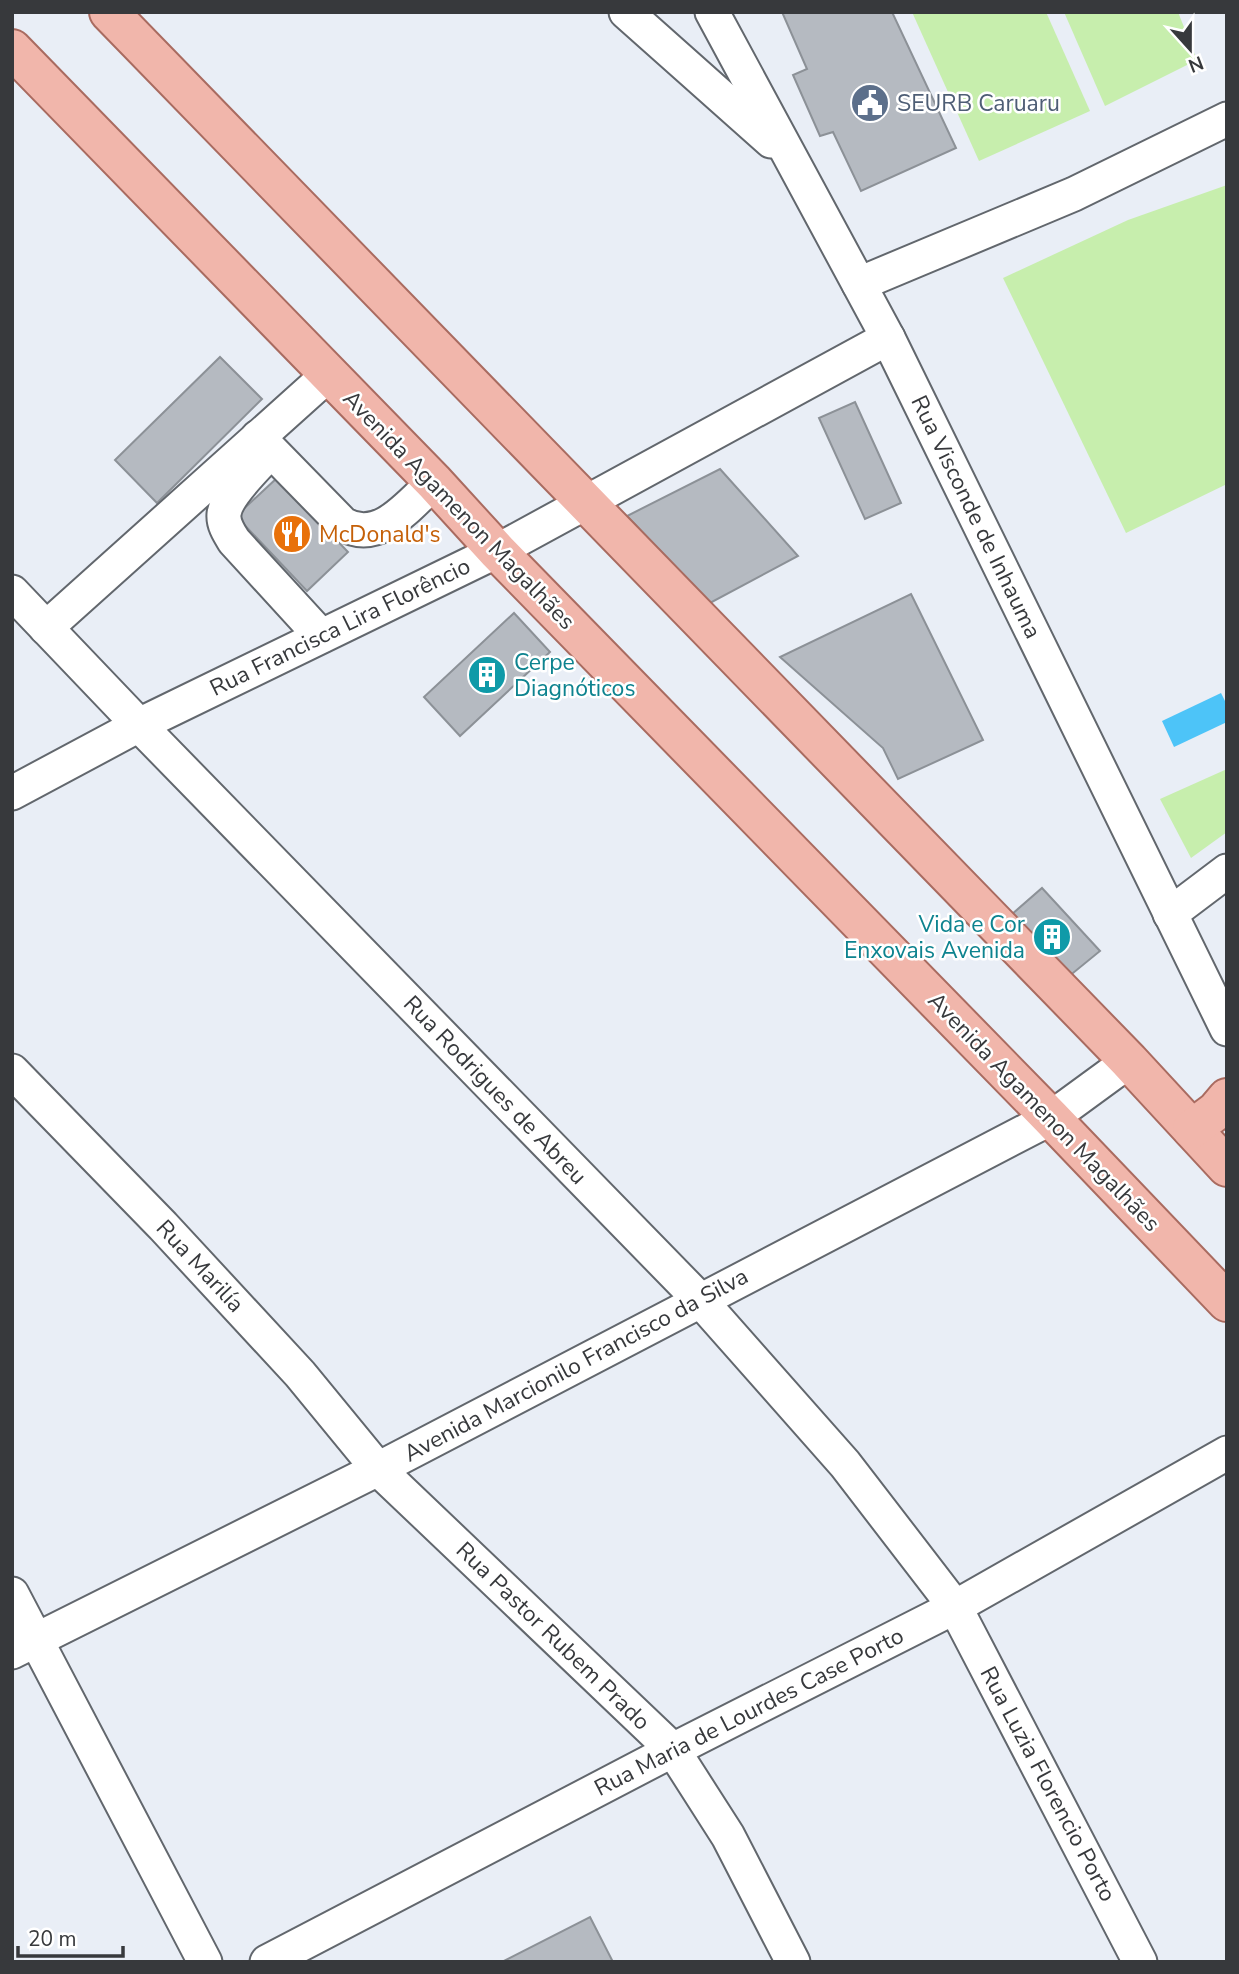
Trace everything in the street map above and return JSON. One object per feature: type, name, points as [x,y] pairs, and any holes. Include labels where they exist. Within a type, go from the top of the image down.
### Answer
[{"type":"main road","points":[[109,12],[588,503],[1129,1062],[1227,1167]]},
{"type":"main road","name":"Avenida Agamenon Magalhães","points":[[12,49],[434,482],[496,551],[1051,1118],[1227,1303]]},
{"type":"main road","points":[[1192,1129],[1216,1111],[1227,1098]]},
{"type":"street","points":[[626,12],[787,155]]},
{"type":"street","name":"Rua Visconde de Inhauma","points":[[712,12],[888,338],[1227,1029]]},
{"type":"street","points":[[859,284],[1074,194],[1227,119]]},
{"type":"street","name":"Rua Francisca Lira Florêncio","points":[[12,793],[139,725],[496,551],[888,338]]},
{"type":"street","points":[[46,628],[265,444],[329,374]]},
{"type":"street","points":[[265,444],[343,524],[355,531],[372,530],[388,523],[434,482]]},
{"type":"street","points":[[265,444],[229,501],[224,514],[226,526],[234,541],[321,636]]},
{"type":"street","name":"Rua Rodrigues de Abreu","points":[[12,593],[700,1300],[845,1464],[955,1607]]},
{"type":"street","points":[[1170,914],[1227,871]]},
{"type":"street","name":"Avenida Marcionilo Francisco da Silva","points":[[24,1646],[378,1469],[1051,1118],[1129,1062]]},
{"type":"street","name":"Rua Marilía","points":[[12,1071],[163,1226],[300,1374],[378,1469]]},
{"type":"street","name":"Rua Maria de Lourdes Case Porto","points":[[267,1962],[673,1750],[955,1607],[1227,1453]]},
{"type":"street","name":"Rua Pastor Rubem Prado","points":[[378,1469],[673,1750],[728,1836],[793,1962]]},
{"type":"street","points":[[12,1594],[24,1646],[205,1962]]},
{"type":"street","name":"Rua Luzia Florencio Porto","points":[[955,1607],[1140,1962]]},
{"type":"green space","points":[[912,12],[1046,12],[1090,111],[979,161]]},
{"type":"green space","points":[[1064,12],[1178,12],[1197,60],[1105,106]]},
{"type":"green space","points":[[1227,185],[1227,484],[1126,533],[1003,278],[1128,220]]},
{"type":"green space","points":[[1227,769],[1227,832],[1191,858],[1160,799]]},
{"type":"water","points":[[1221,693],[1227,705],[1227,722],[1174,747],[1162,721]]},
{"type":"building","name":"SEURB Caruaru","points":[[782,12],[892,12],[956,148],[861,191],[833,132],[820,136],[793,75],[807,69]]},
{"type":"building","points":[[220,357],[262,399],[157,503],[115,460]]},
{"type":"building","points":[[855,402],[901,503],[865,519],[819,418]]},
{"type":"building","points":[[720,469],[798,556],[710,603],[627,516]]},
{"type":"building","name":"McDonald's","points":[[277,478],[348,552],[307,591],[236,516]]},
{"type":"building","points":[[911,594],[983,740],[898,779],[883,748],[780,657]]},
{"type":"building","name":"Cerpe Diagnóticos","points":[[514,613],[550,652],[460,736],[424,697]]},
{"type":"building","name":"Vida e Cor Enxovais Avenida","points":[[1042,888],[1100,951],[1062,982],[1003,922]]},
{"type":"building","points":[[590,1917],[613,1962],[502,1962]]},
{"type":"place","name":"SEURB Caruaru","points":[[870,103]]},
{"type":"place","name":"McDonald's","points":[[292,534]]},
{"type":"place","name":"Cerpe Diagnóticos","points":[[487,675]]},
{"type":"place","name":"Vida e Cor Enxovais Avenida","points":[[1052,937]]}]
